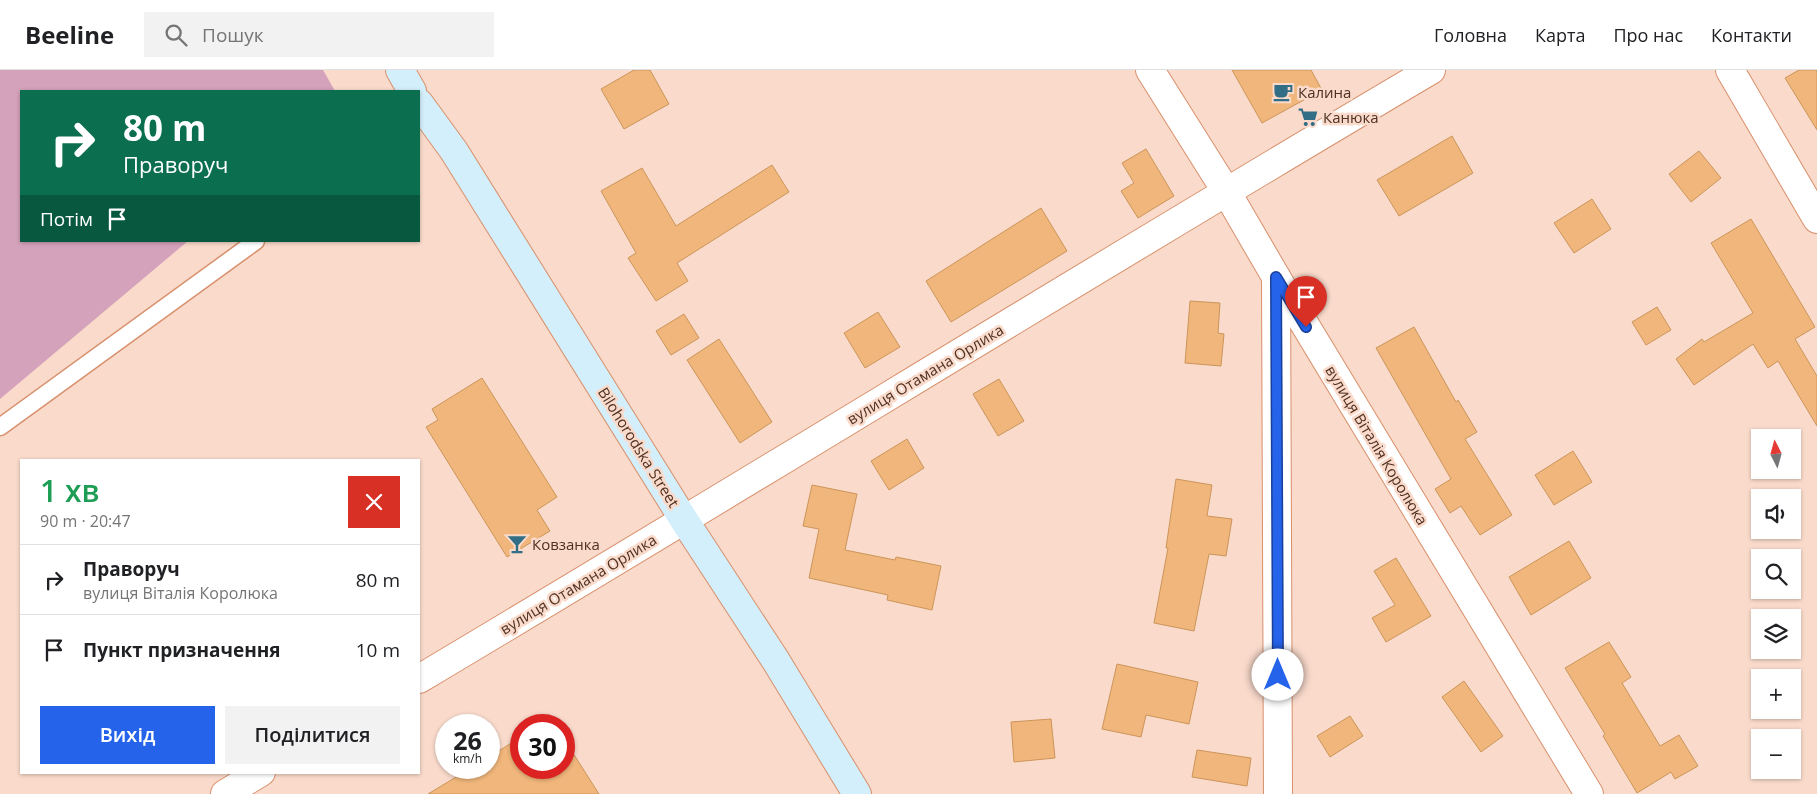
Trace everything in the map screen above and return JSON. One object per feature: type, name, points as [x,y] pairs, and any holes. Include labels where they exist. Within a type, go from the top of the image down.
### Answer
[{"type":"street","name":"Bilohorodska Street","points":[[400,70],[410,90]]},
{"type":"street","name":"вулиця Віталія Королюка","points":[[1150,70],[1226,191],[1276,277],[1589,794]]},
{"type":"street","name":"вулиця Отамана Орлика","points":[[420,678],[1226,191],[1431,70]]},
{"type":"street","points":[[1730,70],[1817,219]]},
{"type":"street","name":"Bilohorodska Street","points":[[420,108],[454,151],[684,520],[776,661],[857,794]]},
{"type":"street","points":[[1276,277],[1278,794]]},
{"type":"street","points":[[225,794],[258,774]]},
{"type":"lane","points":[[0,427],[255,242]]},
{"type":"shaded area","points":[[0,70],[323,70],[334,90],[20,90],[20,242],[187,242],[0,399]]},
{"type":"building","points":[[634,70],[650,70],[669,104],[624,129],[601,89]]},
{"type":"building","points":[[1232,70],[1311,70],[1322,90],[1262,123]]},
{"type":"building","points":[[1799,70],[1817,70],[1817,130],[1785,78]]},
{"type":"building","points":[[1452,136],[1473,173],[1399,216],[1377,180]]},
{"type":"building","points":[[1146,149],[1174,196],[1138,218],[1121,191],[1134,183],[1122,163]]},
{"type":"building","points":[[1699,151],[1721,178],[1691,202],[1669,174]]},
{"type":"building","points":[[772,165],[789,192],[677,263],[688,281],[656,301],[628,258],[636,253],[601,191],[642,168],[676,226]]},
{"type":"building","points":[[1592,199],[1611,229],[1574,253],[1554,223]]},
{"type":"building","points":[[1041,208],[1067,251],[951,322],[926,281]]},
{"type":"building","points":[[1751,219],[1815,327],[1795,339],[1817,376],[1817,426],[1778,361],[1768,368],[1753,344],[1694,385],[1676,359],[1702,339],[1704,342],[1753,313],[1711,243]]},
{"type":"building","points":[[1190,301],[1220,303],[1218,333],[1224,334],[1221,366],[1185,363]]},
{"type":"building","points":[[1657,307],[1671,330],[1646,345],[1632,322]]},
{"type":"building","points":[[878,312],[900,347],[865,368],[844,333]]},
{"type":"building","points":[[684,314],[699,338],[671,355],[656,331]]},
{"type":"building","points":[[1414,327],[1456,402],[1458,400],[1477,432],[1465,439],[1512,515],[1480,535],[1461,506],[1450,513],[1435,489],[1451,479],[1376,348]]},
{"type":"building","points":[[719,339],[772,422],[740,443],[687,360]]},
{"type":"building","points":[[482,378],[557,497],[537,510],[550,531],[507,557],[426,427],[438,420],[432,409]]},
{"type":"building","points":[[999,379],[1024,421],[998,436],[973,394]]},
{"type":"building","points":[[907,439],[924,468],[889,490],[871,461]]},
{"type":"building","points":[[1573,451],[1592,482],[1554,505],[1535,475]]},
{"type":"building","points":[[1176,479],[1212,485],[1207,516],[1232,519],[1226,556],[1209,554],[1194,631],[1154,623],[1168,548],[1166,548]]},
{"type":"building","points":[[812,485],[857,494],[845,550],[895,560],[896,557],[941,566],[932,610],[887,600],[888,595],[809,578],[819,529],[803,526]]},
{"type":"building","points":[[1569,541],[1591,578],[1531,615],[1509,577]]},
{"type":"building","points":[[1396,558],[1431,616],[1386,642],[1372,618],[1395,605],[1374,571]]},
{"type":"building","points":[[1609,642],[1631,677],[1622,683],[1660,746],[1679,735],[1698,766],[1675,779],[1671,772],[1637,793],[1603,736],[1605,734],[1565,668]]},
{"type":"building","points":[[1117,664],[1198,682],[1189,724],[1146,715],[1141,737],[1102,729]]},
{"type":"building","points":[[1464,681],[1503,736],[1481,752],[1442,697]]},
{"type":"building","points":[[1350,716],[1363,736],[1330,757],[1317,736]]},
{"type":"building","points":[[1051,719],[1055,758],[1014,762],[1011,722]]},
{"type":"building","points":[[510,744],[510,779],[575,779],[575,756],[599,794],[428,794],[453,779],[500,779],[500,750]]},
{"type":"building","points":[[1197,750],[1251,758],[1247,786],[1192,777]]},
{"type":"place","name":"Калина","points":[[1283,92]]},
{"type":"place","name":"Канюка","points":[[1308,117]]},
{"type":"place","name":"Ковзанка","points":[[517,544]]},
{"type":"route","points":[[1278,675],[1276,277],[1306,327]]}]
